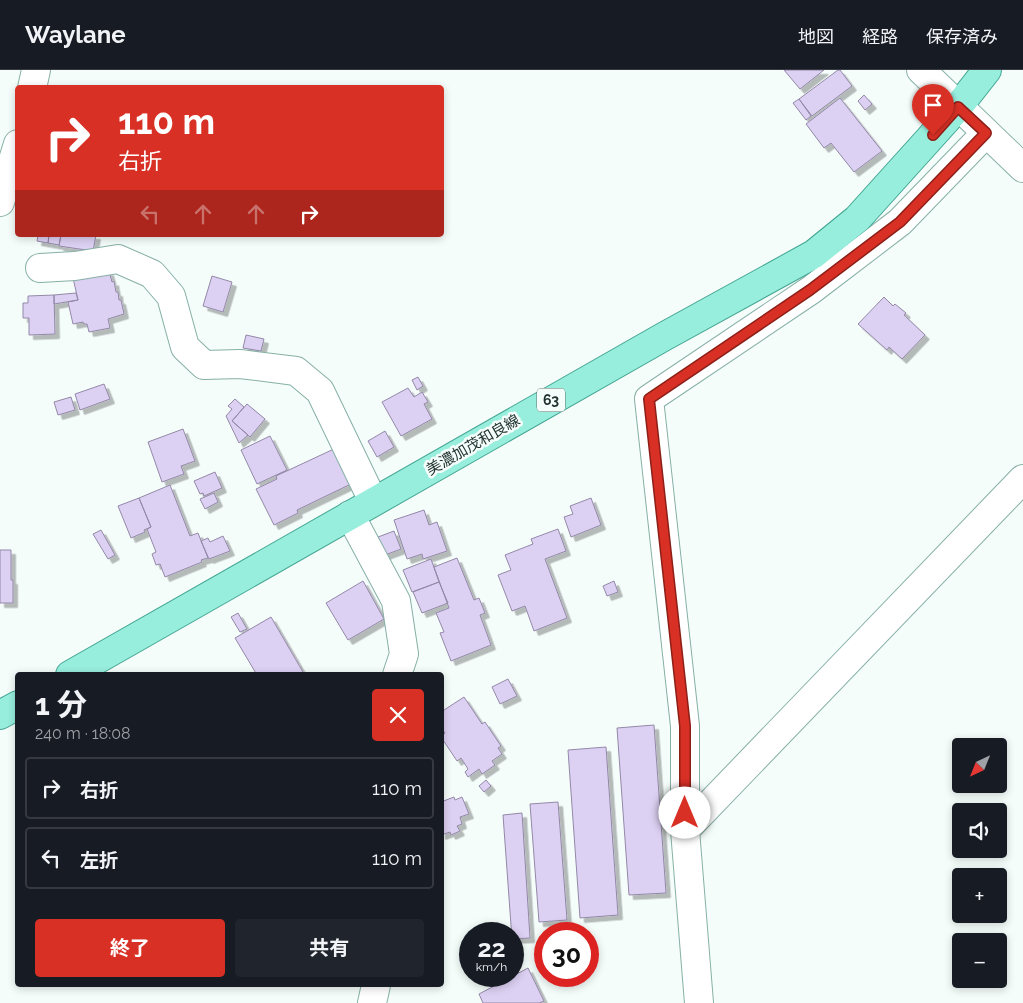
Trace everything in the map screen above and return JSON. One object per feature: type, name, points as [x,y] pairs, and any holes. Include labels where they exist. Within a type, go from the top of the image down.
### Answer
[{"type":"main road","name":"美濃加茂和良線","points":[[75,672],[373,501],[814,254],[857,219],[958,107],[987,70]]},
{"type":"main road","points":[[0,715],[15,707]]},
{"type":"street","points":[[33,85],[36,70]]},
{"type":"street","points":[[921,70],[1023,168]]},
{"type":"street","points":[[699,1003],[685,830],[685,726],[649,399],[810,290],[900,222],[986,133]]},
{"type":"street","points":[[0,202],[15,154]]},
{"type":"street","points":[[40,268],[75,266],[118,259],[152,274],[172,296],[185,347],[204,365],[240,364],[296,371],[320,391],[373,501]]},
{"type":"street","points":[[685,830],[1023,479]]},
{"type":"street","points":[[350,515],[396,601],[404,654],[398,672]]},
{"type":"street","points":[[372,1003],[376,987]]},
{"type":"building","points":[[784,70],[824,70],[800,89]]},
{"type":"building","points":[[840,70],[852,86],[812,116],[799,99]]},
{"type":"building","points":[[864,95],[872,104],[865,110],[858,101]]},
{"type":"building","points":[[840,98],[882,151],[854,172],[831,143],[824,148],[806,124]]},
{"type":"building","points":[[799,99],[811,116],[806,120],[793,103]]},
{"type":"building","points":[[38,237],[49,237],[48,243],[37,241]]},
{"type":"building","points":[[49,237],[61,237],[59,245],[48,243]]},
{"type":"building","points":[[61,237],[96,237],[93,251],[59,246]]},
{"type":"building","points":[[109,271],[112,282],[114,281],[116,292],[118,292],[119,300],[121,300],[124,314],[108,319],[110,328],[89,332],[87,324],[83,322],[73,324],[68,302],[78,300],[73,278]]},
{"type":"building","points":[[212,276],[232,282],[223,312],[203,306]]},
{"type":"building","points":[[76,293],[78,300],[54,304],[54,295]]},
{"type":"building","points":[[54,295],[55,334],[29,335],[29,318],[23,318],[23,303],[28,303],[28,296]]},
{"type":"building","points":[[884,297],[893,306],[895,304],[906,313],[904,315],[925,335],[902,359],[889,347],[887,350],[858,324]]},
{"type":"building","points":[[246,335],[264,339],[261,351],[243,348]]},
{"type":"building","points":[[418,377],[423,386],[417,390],[412,380]]},
{"type":"building","points":[[104,384],[110,399],[80,410],[75,394]]},
{"type":"building","points":[[408,388],[414,397],[422,392],[428,402],[424,404],[432,419],[401,436],[382,402]]},
{"type":"building","points":[[71,397],[75,410],[58,415],[54,402]]},
{"type":"building","points":[[235,399],[244,407],[232,421],[248,435],[239,443],[226,416],[232,409],[228,406]]},
{"type":"building","points":[[247,404],[265,419],[250,437],[232,421]]},
{"type":"building","points":[[183,429],[195,461],[181,466],[184,474],[162,482],[148,442]]},
{"type":"building","points":[[385,431],[394,447],[377,457],[368,441]]},
{"type":"building","points":[[270,436],[287,470],[257,484],[241,450]]},
{"type":"building","points":[[336,448],[353,483],[297,510],[298,513],[274,525],[256,489],[277,479],[276,476]]},
{"type":"building","points":[[215,472],[222,488],[204,496],[203,493],[200,494],[194,481]]},
{"type":"building","points":[[170,485],[190,536],[198,533],[208,558],[165,577],[160,564],[156,565],[152,554],[156,552],[147,529],[151,527],[139,498]]},
{"type":"building","points":[[214,493],[218,502],[205,509],[200,499]]},
{"type":"building","points":[[139,498],[151,527],[131,538],[118,506]]},
{"type":"building","points":[[591,498],[601,525],[571,537],[564,517],[573,514],[570,506]]},
{"type":"building","points":[[424,510],[429,525],[437,522],[447,551],[423,559],[422,554],[407,559],[394,520]]},
{"type":"building","points":[[558,529],[566,551],[545,559],[567,618],[534,631],[525,606],[512,611],[498,575],[511,570],[505,555],[533,544],[531,539]]},
{"type":"building","points":[[101,530],[115,555],[108,559],[93,534]]},
{"type":"building","points":[[394,531],[401,549],[385,555],[378,537]]},
{"type":"building","points":[[223,536],[230,551],[209,559],[201,541],[208,538],[210,542]]},
{"type":"building","points":[[0,550],[11,550],[13,603],[0,603]]},
{"type":"building","points":[[457,558],[474,600],[479,598],[485,613],[480,615],[491,645],[451,661],[440,633],[444,632],[436,613],[449,608],[434,567]]},
{"type":"building","points":[[431,559],[439,582],[412,592],[403,570]]},
{"type":"building","points":[[363,581],[384,619],[348,640],[326,603]]},
{"type":"building","points":[[614,581],[618,592],[607,596],[603,586]]},
{"type":"building","points":[[439,582],[448,603],[422,613],[413,592]]},
{"type":"building","points":[[238,613],[247,629],[240,632],[231,617]]},
{"type":"building","points":[[271,617],[303,672],[255,672],[235,638]]},
{"type":"building","points":[[508,679],[517,696],[500,704],[492,687]]},
{"type":"building","points":[[464,697],[482,724],[485,722],[501,746],[498,748],[502,754],[492,761],[495,765],[482,774],[479,769],[468,777],[465,772],[468,769],[461,758],[457,761],[444,742],[444,710]]},
{"type":"building","points":[[654,725],[666,893],[629,895],[617,728]]},
{"type":"building","points":[[606,747],[618,915],[580,918],[568,750]]},
{"type":"building","points":[[486,780],[491,786],[484,792],[479,786]]},
{"type":"building","points":[[454,797],[455,800],[462,797],[469,814],[460,817],[462,824],[457,826],[460,831],[451,835],[450,832],[444,834],[444,801]]},
{"type":"building","points":[[558,802],[567,920],[539,922],[530,804]]},
{"type":"building","points":[[522,813],[530,938],[524,938],[524,922],[511,922],[503,815]]},
{"type":"building","points":[[528,968],[534,980],[534,987],[537,987],[544,1001],[539,1003],[483,1003],[479,994],[492,987],[524,987],[524,970]]},
{"type":"route","points":[[685,813],[685,726],[649,399],[810,290],[900,222],[986,133],[958,107],[933,135]]}]
